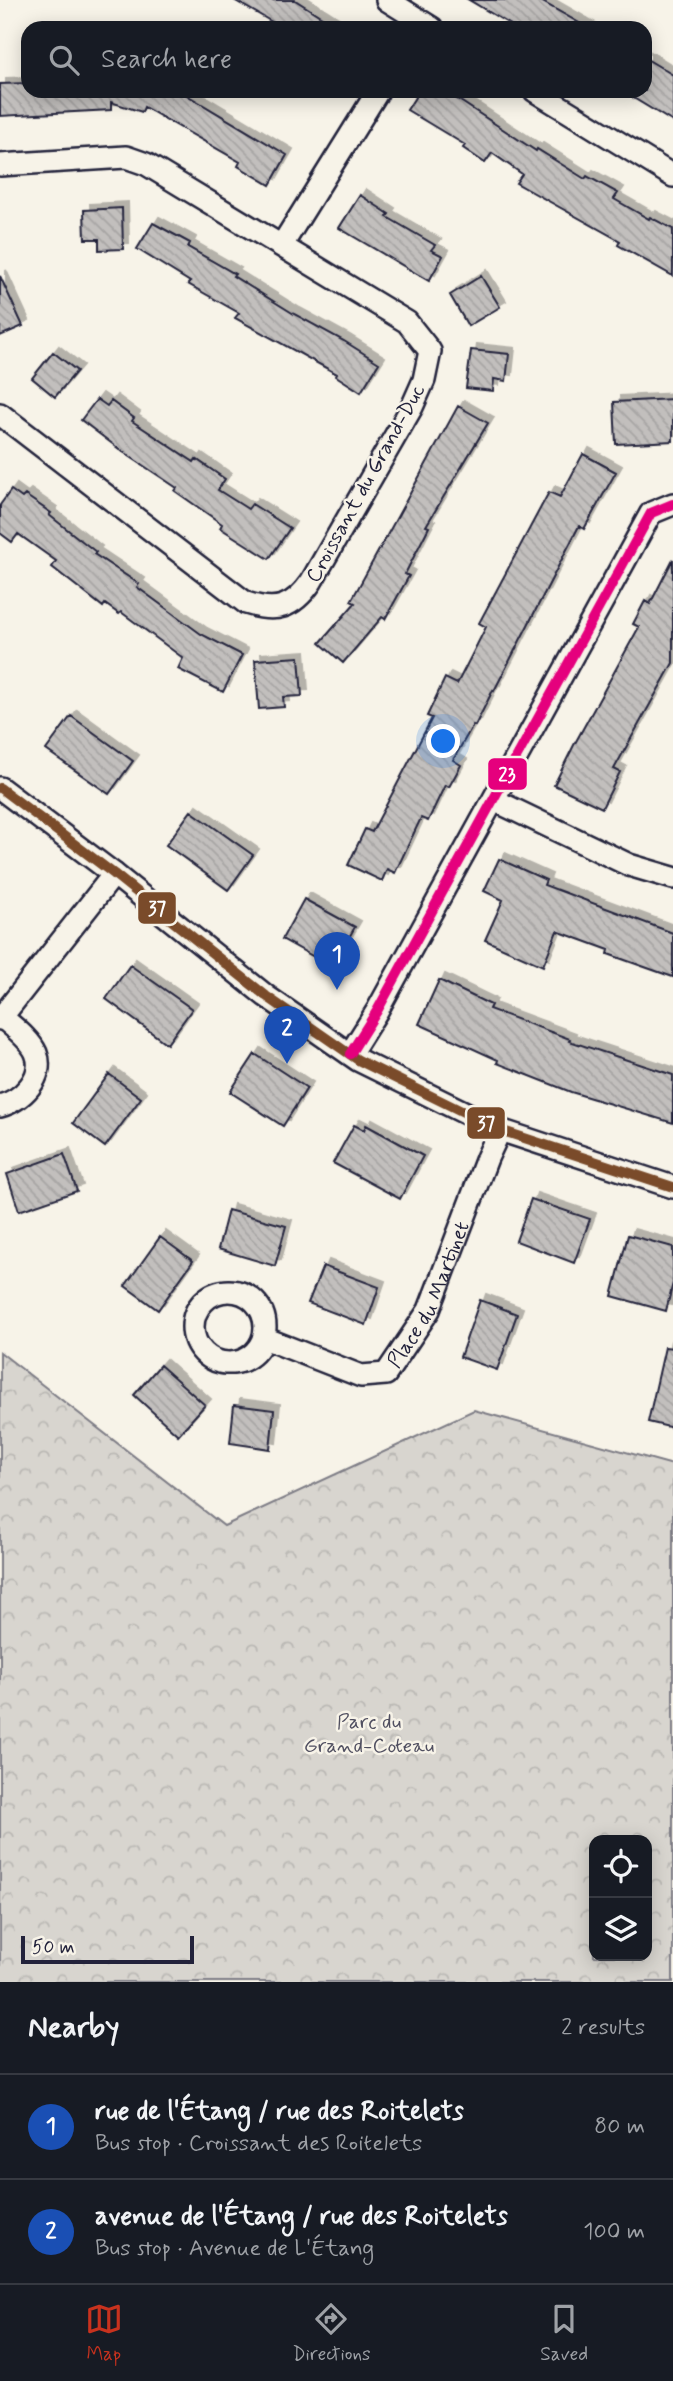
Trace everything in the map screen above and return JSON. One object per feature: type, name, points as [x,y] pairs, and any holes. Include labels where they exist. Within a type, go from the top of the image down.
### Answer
[{"type":"street","points":[[387,0],[415,21]]},
{"type":"street","points":[[282,245],[374,98]]},
{"type":"street","points":[[546,98],[673,176]]},
{"type":"street","name":"Croissant du Grand-Duc","points":[[0,165],[126,157],[146,164],[407,322],[430,351],[424,380],[412,407],[300,597],[282,607],[266,609],[246,603],[0,414]]},
{"type":"street","points":[[350,1054],[377,1011],[651,513],[673,504]]},
{"type":"street","points":[[0,788],[114,874],[266,996],[350,1054],[499,1130],[673,1187]]},
{"type":"street","points":[[494,800],[629,865],[673,878]]},
{"type":"street","points":[[0,1106],[12,1103],[30,1087],[37,1071],[37,1055],[31,1045],[1,1018],[114,874]]},
{"type":"street","name":"Place du Martinet","points":[[264,1338],[360,1376],[386,1374],[429,1310],[499,1130]]},
{"type":"green space","name":"Parc du Grand-Coteau","points":[[0,1352],[224,1526],[474,1410],[673,1465],[673,1982],[0,1982]]},
{"type":"building","points":[[234,0],[295,0],[328,21],[270,21]]},
{"type":"building","points":[[469,0],[539,0],[576,21],[504,21]]},
{"type":"building","points":[[652,62],[673,75],[673,122],[634,98],[652,98]]},
{"type":"building","points":[[21,83],[21,98],[192,98],[287,155],[270,185],[238,166],[240,162],[144,107],[142,112],[111,102],[111,110],[0,116],[0,84]]},
{"type":"building","points":[[415,98],[456,98],[536,151],[537,149],[585,179],[587,176],[618,193],[614,199],[673,229],[673,276],[618,245],[620,241],[516,183],[522,174],[492,153],[485,163],[463,148],[465,145],[407,110]]},
{"type":"building","points":[[360,195],[389,214],[387,217],[435,245],[431,250],[443,256],[429,281],[339,228]]},
{"type":"building","points":[[122,208],[123,249],[99,250],[99,239],[85,239],[84,210]]},
{"type":"building","points":[[153,223],[190,243],[188,247],[235,274],[233,276],[294,314],[379,363],[361,392],[336,376],[337,374],[235,318],[239,313],[188,284],[190,282],[137,249]]},
{"type":"building","points":[[0,276],[23,326],[0,336]]},
{"type":"building","points":[[481,276],[500,307],[468,326],[450,295]]},
{"type":"building","points":[[471,350],[509,354],[506,381],[494,379],[493,391],[466,388]]},
{"type":"building","points":[[53,352],[77,371],[55,397],[32,378]]},
{"type":"building","points":[[97,399],[107,406],[111,401],[134,418],[132,421],[225,479],[218,490],[248,509],[252,504],[290,528],[269,559],[220,528],[222,524],[175,491],[177,488],[81,420]]},
{"type":"building","points":[[673,399],[673,441],[616,444],[614,402]]},
{"type":"building","points":[[458,406],[488,423],[426,526],[429,527],[405,574],[409,576],[385,619],[382,617],[343,663],[320,643],[355,603],[351,601]]},
{"type":"building","points":[[583,454],[616,472],[584,529],[579,526],[494,691],[453,760],[461,765],[449,787],[445,785],[428,821],[421,818],[395,873],[387,869],[382,881],[348,865],[365,829],[372,832],[432,718],[427,716],[445,678],[457,684],[486,627],[479,623],[549,492],[560,497]]},
{"type":"building","points":[[11,490],[22,498],[25,495],[51,513],[49,515],[96,552],[94,554],[139,584],[137,587],[201,634],[242,655],[223,692],[178,669],[183,658],[121,612],[119,614],[105,604],[103,607],[52,567],[56,561],[18,534],[12,542],[0,533],[0,505]]},
{"type":"building","points":[[673,559],[673,663],[614,769],[620,772],[602,808],[554,785],[639,627],[633,624],[645,601],[650,604]]},
{"type":"building","points":[[299,657],[302,696],[283,697],[284,707],[259,709],[255,660]]},
{"type":"building","points":[[71,716],[133,761],[109,794],[46,750]]},
{"type":"building","points":[[191,811],[253,855],[228,890],[166,845]]},
{"type":"building","points":[[499,859],[546,880],[544,885],[673,933],[673,977],[608,954],[609,950],[557,931],[543,966],[485,940],[503,900],[484,891]]},
{"type":"building","points":[[304,899],[355,927],[332,967],[282,939]]},
{"type":"building","points":[[130,965],[192,1009],[167,1044],[106,999]]},
{"type":"building","points":[[439,980],[491,1005],[489,1009],[570,1039],[569,1041],[673,1075],[673,1123],[571,1092],[497,1063],[498,1060],[419,1024]]},
{"type":"building","points":[[255,1054],[307,1088],[283,1126],[230,1092]]},
{"type":"building","points":[[109,1074],[141,1098],[105,1147],[73,1123]]},
{"type":"building","points":[[354,1125],[364,1130],[366,1125],[423,1156],[400,1199],[333,1163]]},
{"type":"building","points":[[64,1154],[77,1191],[19,1211],[7,1174]]},
{"type":"building","points":[[531,1199],[590,1219],[574,1263],[516,1241]]},
{"type":"building","points":[[228,1210],[286,1226],[275,1266],[218,1249]]},
{"type":"building","points":[[628,1235],[673,1247],[673,1283],[666,1311],[612,1296]]},
{"type":"building","points":[[160,1237],[193,1261],[158,1310],[125,1286]]},
{"type":"building","points":[[323,1266],[379,1287],[366,1325],[308,1303]]},
{"type":"building","points":[[480,1300],[517,1314],[497,1370],[460,1357]]},
{"type":"building","points":[[665,1347],[673,1348],[673,1428],[648,1422]]},
{"type":"building","points":[[160,1365],[205,1405],[178,1435],[134,1395]]},
{"type":"building","points":[[234,1405],[274,1410],[270,1449],[230,1443]]},
{"type":"transit line","name":"23","points":[[350,1054],[377,1011],[651,513],[673,504]]},
{"type":"transit line","name":"37","points":[[0,788],[114,874],[266,996],[358,1060],[500,1130],[673,1187]]},
{"type":"place","name":"rue de l'Étang / rue des Roitelets","points":[[337,990]]},
{"type":"place","name":"avenue de l'Étang / rue des Roitelets","points":[[287,1064]]}]
